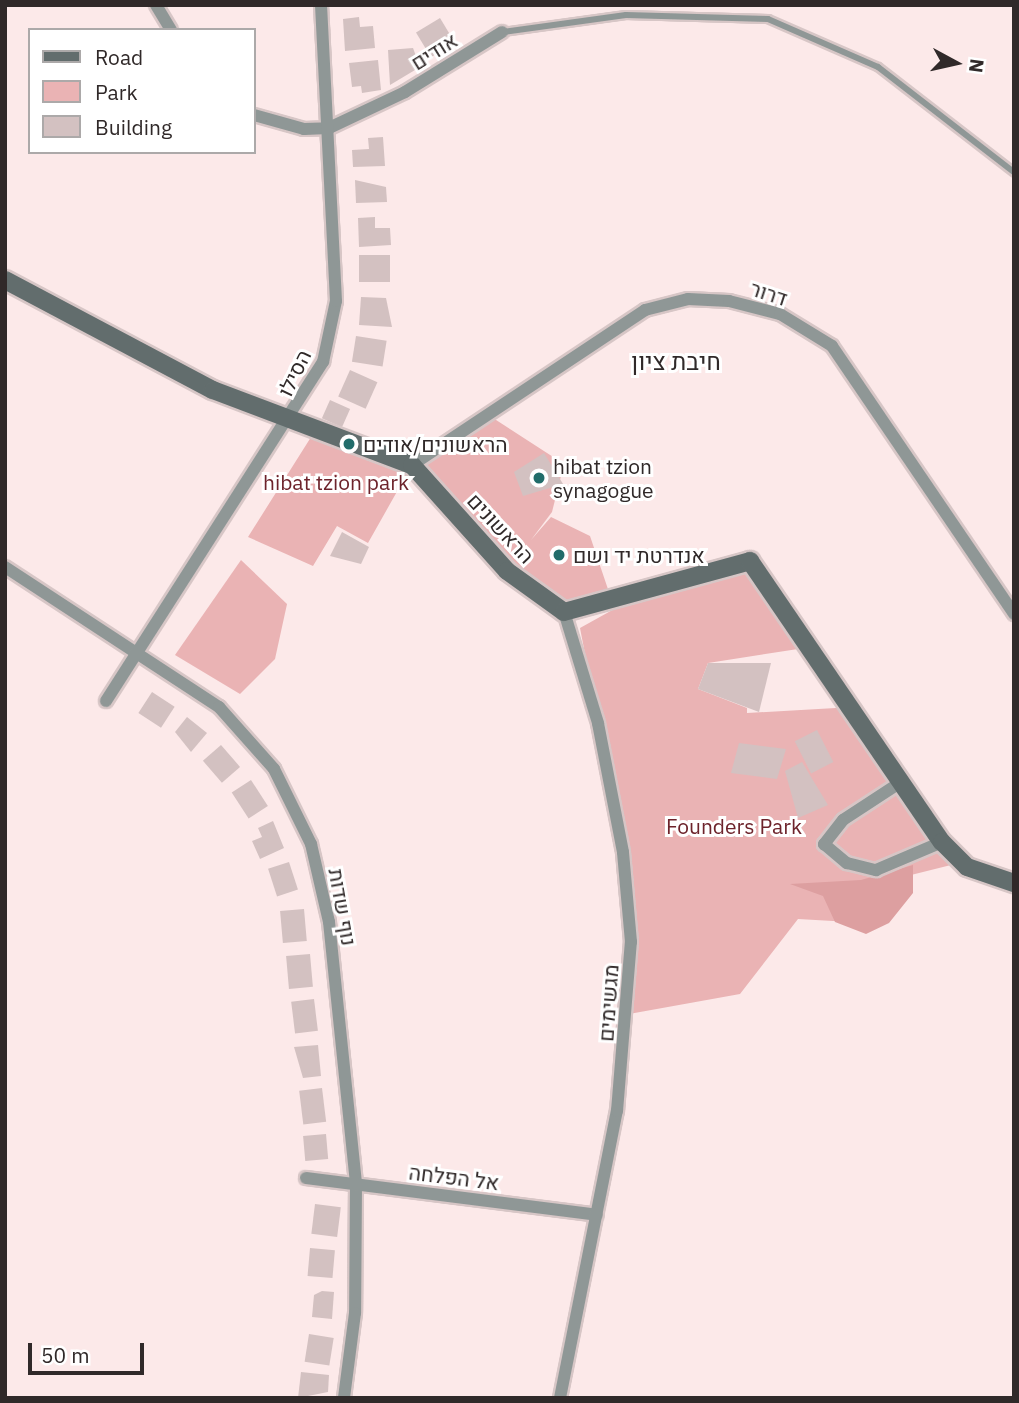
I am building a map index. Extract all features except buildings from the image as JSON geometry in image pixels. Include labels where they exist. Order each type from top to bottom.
[{"type":"street","points":[[156,5],[170,28]]},
{"type":"street","name":"הסילו","points":[[106,701],[142,652],[292,420],[323,362],[336,301],[321,5]]},
{"type":"street","name":"אודים","points":[[256,116],[304,129],[329,128],[405,92],[502,32]]},
{"type":"street","name":"הראשונים","points":[[5,280],[213,390],[412,465],[507,570],[564,612]]},
{"type":"street","name":"דרור","points":[[412,465],[645,310],[688,299],[729,301],[780,314],[832,346],[1014,614]]},
{"type":"street","points":[[564,612],[750,561],[942,842],[967,867],[1014,883]]},
{"type":"street","name":"נוף שדות","points":[[5,568],[142,652],[250,737],[274,769],[311,844],[329,922],[356,1184],[355,1313],[344,1398]]},
{"type":"street","name":"מגשימים","points":[[560,1398],[617,1111],[631,942],[623,852],[598,723],[564,612]]},
{"type":"street","points":[[901,782],[843,820],[824,844],[847,863],[876,870],[942,842]]},
{"type":"street","name":"אל הפלחה","points":[[306,1178],[597,1214]]},
{"type":"lane","name":"אודים","points":[[502,32],[626,15],[768,19],[878,67],[1014,172]]},
{"type":"green space","points":[[493,418],[564,464],[552,512],[531,540],[551,517],[590,536],[612,601],[564,612],[507,571],[419,460]]},
{"type":"green space","name":"hibat tzion park","points":[[318,426],[412,465],[368,543],[337,526],[313,566],[248,537]]},
{"type":"green space","points":[[241,560],[287,604],[275,659],[240,694],[175,655]]},
{"type":"green space","name":"Founders Park","points":[[750,561],[811,647],[708,663],[698,689],[747,708],[747,713],[853,707],[963,862],[891,880],[868,923],[798,919],[740,994],[629,1014],[637,923],[580,628],[661,583]]},
{"type":"shaded area","points":[[913,865],[913,893],[889,923],[866,934],[835,922],[823,896],[790,884],[861,880]]},
{"type":"place","name":"הראשונים/אודים","points":[[349,444]]},
{"type":"place","name":"hibat tzion synagogue","points":[[539,478]]},
{"type":"place","name":"אנדרטת יד ושם","points":[[559,555]]},
{"type":"district","name":"חיבת ציון","points":[[676,362]]}]
